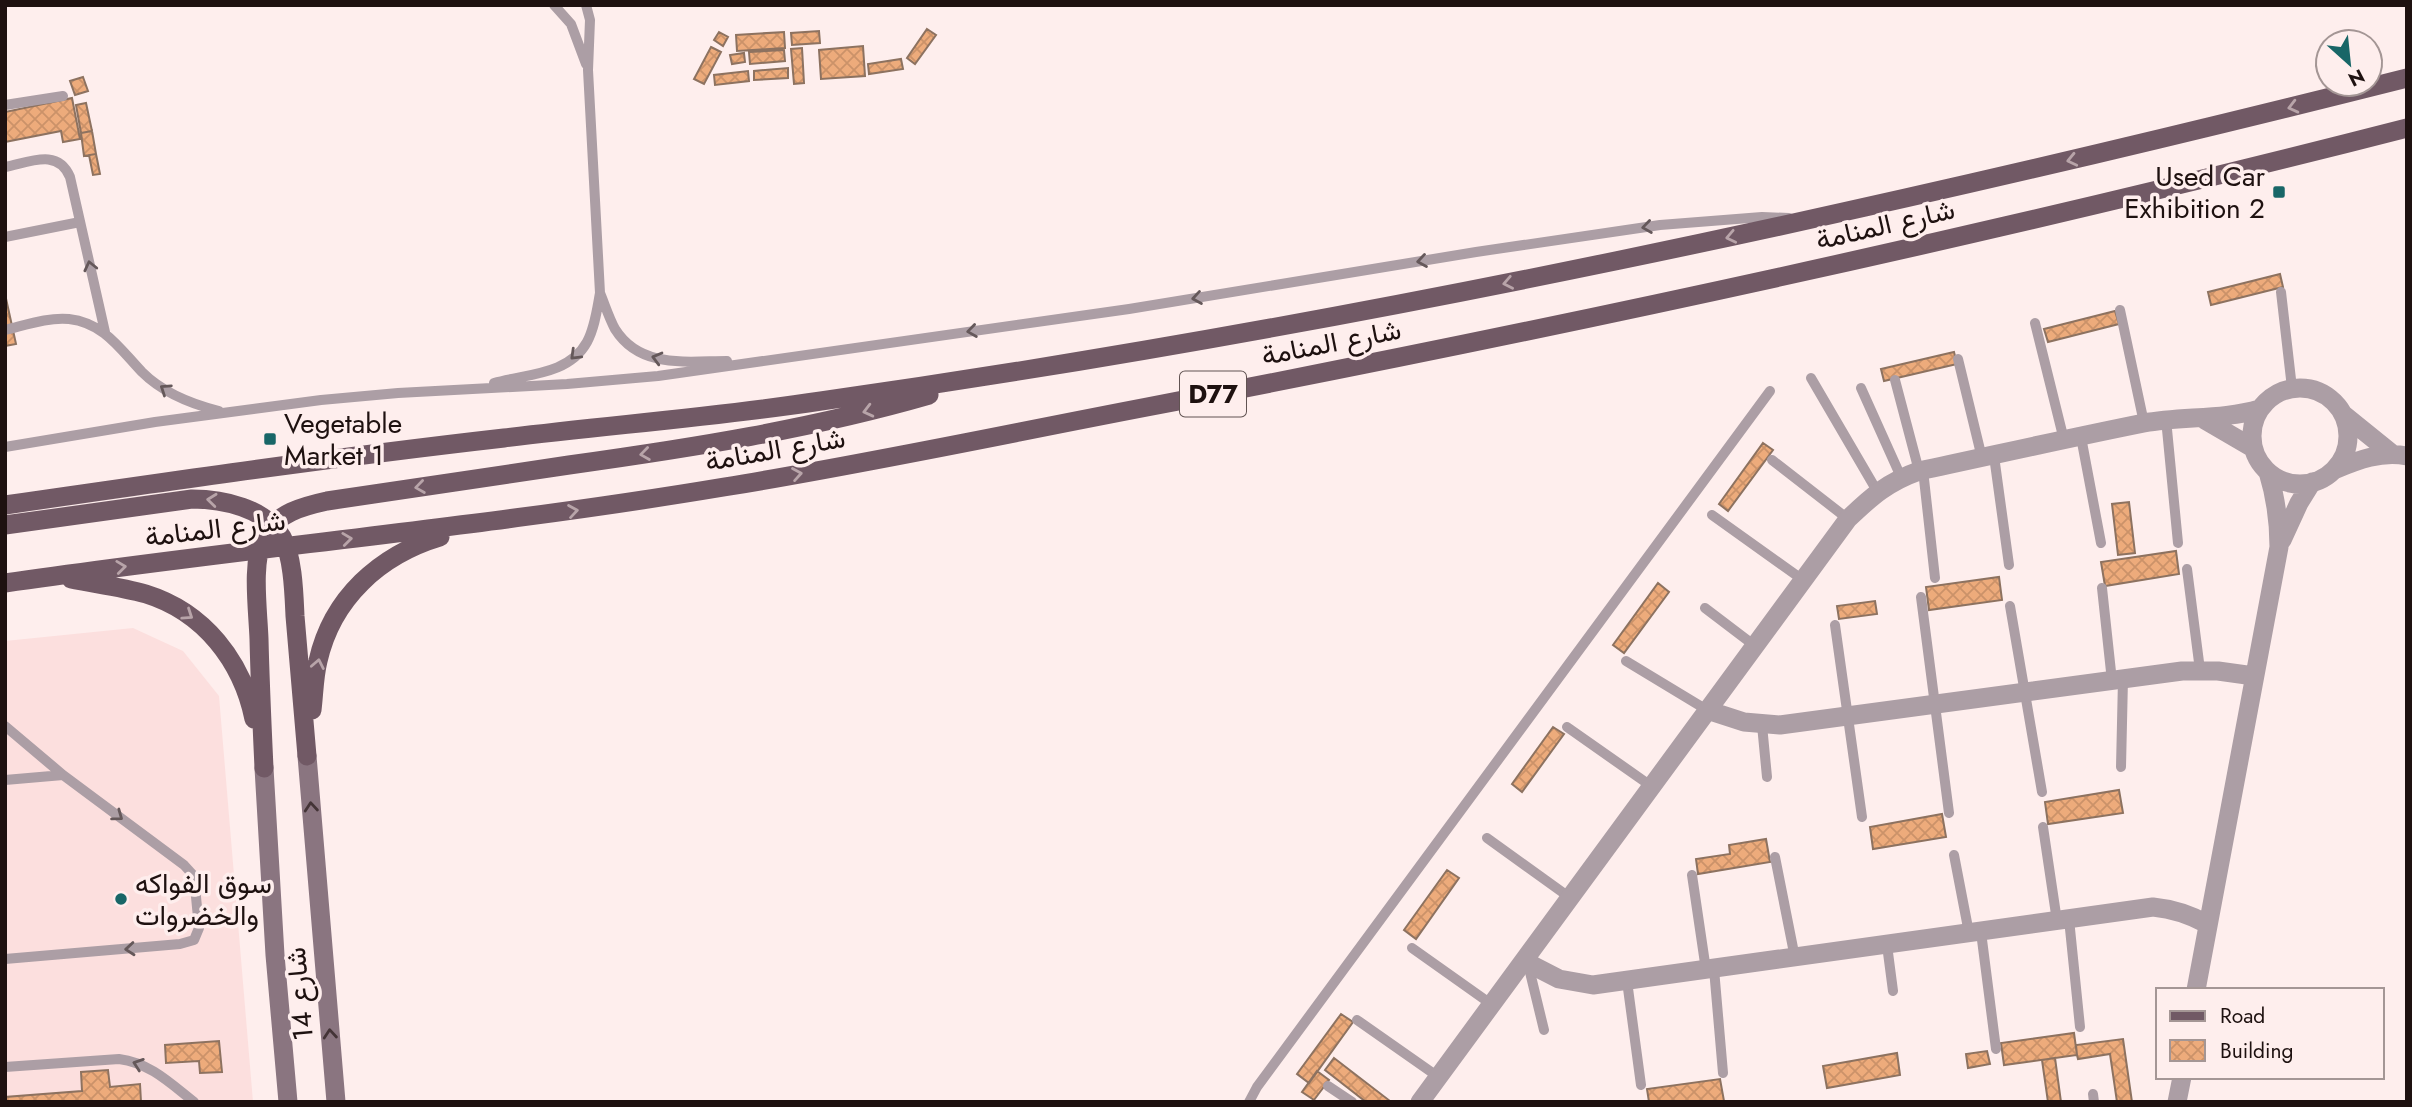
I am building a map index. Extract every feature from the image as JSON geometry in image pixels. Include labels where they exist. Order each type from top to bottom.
[{"type":"main road","name":"شارع المنامة","points":[[5,505],[225,473],[817,402],[1322,320],[1812,219],[2075,160],[2407,78]]},
{"type":"main road","name":"شارع المنامة","points":[[5,583],[538,516],[727,487],[915,453],[1325,373],[1916,246],[2407,128]]},
{"type":"main road","points":[[264,768],[257,590],[259,550],[264,536],[272,526],[298,508],[327,500],[764,435],[890,406],[1004,372]]},
{"type":"main road","points":[[5,525],[192,499],[213,499],[234,504],[272,526],[287,547],[307,756]]},
{"type":"main road","points":[[307,756],[317,664],[322,646],[337,612],[360,583],[389,559],[423,542],[538,516]]},
{"type":"main road","points":[[53,576],[146,594],[182,611],[213,635],[236,667],[251,703],[264,768]]},
{"type":"main road","name":"شارع 14","points":[[307,756],[336,1102]]},
{"type":"main road","name":"شارع 14","points":[[264,768],[275,955],[288,1102]]},
{"type":"street","points":[[1420,1102],[1491,1004],[1526,963],[1569,897],[1848,519],[1877,491],[1914,473],[2144,423],[2183,417],[2200,419],[2241,415],[2260,409],[2274,396],[2292,388],[2308,388],[2322,393],[2335,402],[2344,415],[2348,444],[2343,458],[2334,470]]},
{"type":"street","points":[[2260,409],[2253,428],[2253,448],[2268,472],[2276,496],[2279,547]]},
{"type":"street","points":[[2344,415],[2399,454]]},
{"type":"street","points":[[2200,419],[2219,427],[2253,448]]},
{"type":"street","points":[[2268,472],[2289,482],[2312,482],[2352,463],[2399,454]]},
{"type":"street","points":[[2196,988],[2279,547],[2288,524],[2312,482]]},
{"type":"street","points":[[1707,710],[1734,720],[1762,725],[1798,723],[2200,670],[2254,676]]},
{"type":"street","points":[[1526,963],[1559,979],[1593,985],[2152,907],[2181,912],[2207,924]]},
{"type":"street","points":[[2178,1101],[2182,1079]]},
{"type":"lane","points":[[554,5],[571,24],[588,69]]},
{"type":"lane","points":[[475,388],[563,366],[577,356],[593,327],[600,293],[588,69],[590,20],[586,5]]},
{"type":"lane","points":[[5,105],[63,96]]},
{"type":"lane","points":[[5,167],[45,159],[57,160],[66,166],[106,332]]},
{"type":"lane","points":[[5,447],[155,422],[321,400],[619,379],[750,363],[1129,309],[1660,225],[1762,217],[1812,219]]},
{"type":"lane","points":[[5,237],[80,222]]},
{"type":"lane","points":[[2281,292],[2292,388]]},
{"type":"lane","points":[[600,293],[615,329],[640,353],[674,362],[750,363]]},
{"type":"lane","points":[[2120,310],[2144,423]]},
{"type":"lane","points":[[5,330],[51,319],[70,319],[89,324],[106,332],[143,373],[169,392],[197,406],[228,413]]},
{"type":"lane","points":[[2035,323],[2073,438],[2101,543]]},
{"type":"lane","points":[[1958,359],[1988,457],[2009,565]]},
{"type":"lane","points":[[1811,378],[1877,491]]},
{"type":"lane","points":[[1895,380],[1935,578]]},
{"type":"lane","points":[[1861,388],[1914,473]]},
{"type":"lane","points":[[1250,1102],[1266,1076],[1770,391]]},
{"type":"lane","points":[[2166,419],[2178,544]]},
{"type":"lane","points":[[1772,460],[1848,519]]},
{"type":"lane","points":[[1712,515],[1803,580]]},
{"type":"lane","points":[[2187,569],[2200,670]]},
{"type":"lane","points":[[2102,588],[2117,680],[2121,767]]},
{"type":"lane","points":[[1921,597],[1949,813]]},
{"type":"lane","points":[[2010,606],[2042,792]]},
{"type":"lane","points":[[1705,608],[1755,646]]},
{"type":"lane","points":[[1835,625],[1862,817]]},
{"type":"lane","points":[[1626,661],[1707,710]]},
{"type":"lane","points":[[1762,725],[1768,776]]},
{"type":"lane","points":[[5,726],[63,775],[184,865],[194,876],[199,928],[194,940],[180,944],[5,959]]},
{"type":"lane","points":[[1567,727],[1651,786]]},
{"type":"lane","points":[[5,780],[63,775]]},
{"type":"lane","points":[[2043,827],[2063,920],[2080,1027]]},
{"type":"lane","points":[[1487,838],[1569,897]]},
{"type":"lane","points":[[1954,855],[1975,932],[1996,1049]]},
{"type":"lane","points":[[1775,858],[1795,958]]},
{"type":"lane","points":[[1692,875],[1710,969],[1723,1073]]},
{"type":"lane","points":[[1887,945],[1893,991]]},
{"type":"lane","points":[[1412,948],[1491,1004]]},
{"type":"lane","points":[[1526,963],[1544,1030]]},
{"type":"lane","points":[[1627,981],[1641,1085]]},
{"type":"lane","points":[[1357,1020],[1437,1076]]},
{"type":"lane","points":[[5,1067],[119,1059],[133,1061],[158,1073],[194,1102]]},
{"type":"lane","points":[[1328,1086],[1352,1102]]},
{"type":"shaded area","name":"سوق الفواكه والخضروات","points":[[133,628],[183,651],[219,696],[253,1102],[5,1102],[5,641]]},
{"type":"building","points":[[927,29],[936,35],[915,64],[907,58]]},
{"type":"building","points":[[819,31],[820,43],[792,45],[791,33]]},
{"type":"building","points":[[719,32],[728,37],[723,46],[714,40]]},
{"type":"building","points":[[784,32],[785,48],[737,51],[736,35]]},
{"type":"building","points":[[863,46],[865,76],[821,79],[819,50]]},
{"type":"building","points":[[711,47],[721,52],[704,84],[694,79]]},
{"type":"building","points":[[802,48],[804,83],[794,84],[791,49]]},
{"type":"building","points":[[784,50],[785,61],[750,64],[749,52]]},
{"type":"building","points":[[744,53],[745,62],[732,64],[730,55]]},
{"type":"building","points":[[901,59],[903,69],[869,74],[868,64]]},
{"type":"building","points":[[788,68],[788,78],[754,80],[754,71]]},
{"type":"building","points":[[748,71],[749,81],[715,85],[714,75]]},
{"type":"building","points":[[83,77],[88,91],[75,95],[70,81]]},
{"type":"building","points":[[72,98],[80,139],[63,142],[61,131],[5,142],[5,112]]},
{"type":"building","points":[[86,103],[92,131],[81,133],[76,105]]},
{"type":"building","points":[[92,131],[96,154],[84,156],[81,133]]},
{"type":"building","points":[[96,154],[100,174],[93,175],[89,155]]},
{"type":"building","points":[[2280,274],[2283,287],[2211,305],[2208,292]]},
{"type":"building","points":[[5,294],[16,344],[5,346]]},
{"type":"building","points":[[2115,311],[2119,324],[2048,342],[2044,329]]},
{"type":"building","points":[[1954,352],[1957,364],[1884,381],[1881,369]]},
{"type":"building","points":[[1763,443],[1773,450],[1728,511],[1719,504]]},
{"type":"building","points":[[2129,502],[2135,553],[2118,555],[2112,504]]},
{"type":"building","points":[[2176,551],[2179,574],[2105,586],[2101,562]]},
{"type":"building","points":[[1999,577],[2002,600],[1929,610],[1926,587]]},
{"type":"building","points":[[1658,583],[1669,592],[1624,653],[1613,645]]},
{"type":"building","points":[[1875,601],[1877,614],[1839,619],[1837,606]]},
{"type":"building","points":[[1553,727],[1564,734],[1522,792],[1512,784]]},
{"type":"building","points":[[2119,790],[2123,813],[2048,824],[2045,802]]},
{"type":"building","points":[[1942,814],[1946,837],[1873,849],[1870,827]]},
{"type":"building","points":[[1766,839],[1770,862],[1698,874],[1696,859],[1730,854],[1729,845]]},
{"type":"building","points":[[1447,870],[1459,878],[1416,939],[1404,930]]},
{"type":"building","points":[[1341,1014],[1353,1022],[1309,1083],[1297,1074]]},
{"type":"building","points":[[2074,1033],[2077,1055],[2004,1065],[2001,1043]]},
{"type":"building","points":[[2123,1039],[2132,1102],[2117,1102],[2110,1054],[2078,1059],[2077,1055],[2076,1045]]},
{"type":"building","points":[[219,1041],[222,1072],[200,1073],[199,1061],[166,1063],[165,1045]]},
{"type":"building","points":[[1987,1051],[1990,1064],[1968,1068],[1966,1054]]},
{"type":"building","points":[[1897,1053],[1900,1075],[1827,1088],[1823,1066]]},
{"type":"building","points":[[1334,1058],[1390,1101],[1366,1102],[1325,1070]]},
{"type":"building","points":[[2055,1058],[2061,1102],[2048,1102],[2042,1060]]},
{"type":"building","points":[[108,1070],[110,1087],[140,1084],[141,1102],[5,1102],[5,1097],[82,1091],[81,1072]]},
{"type":"building","points":[[1317,1071],[1329,1080],[1314,1100],[1302,1092]]},
{"type":"building","points":[[1720,1079],[1724,1101],[1649,1102],[1647,1089]]},
{"type":"place","name":"Used Car Exhibition 2","points":[[2279,192]]},
{"type":"place","name":"Vegetable Market 1","points":[[270,439]]},
{"type":"place","name":"سوق الفواكه والخضروات","points":[[121,899]]}]
